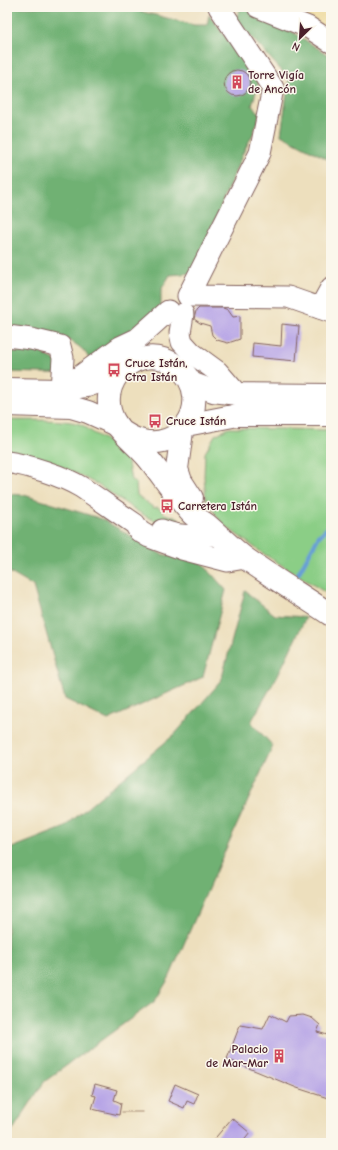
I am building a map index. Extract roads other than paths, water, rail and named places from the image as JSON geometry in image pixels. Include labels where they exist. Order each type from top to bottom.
[{"type":"main road","points":[[205,524],[199,510],[181,481],[177,468],[184,428],[192,413],[194,404],[194,394],[191,383],[179,368],[170,362],[160,359],[140,359],[122,369],[112,384],[109,401],[110,409],[120,428],[205,524],[244,558],[331,615]]},
{"type":"main road","points":[[7,389],[61,390],[88,386],[116,376]]},
{"type":"main road","points":[[191,383],[213,391],[238,404],[331,415]]},
{"type":"main road","points":[[7,405],[71,407],[88,412],[120,428],[135,439],[148,443],[166,440],[184,428],[238,404],[331,395]]},
{"type":"street","points":[[219,7],[273,88],[260,154],[188,296],[288,297],[326,310],[331,288]]},
{"type":"street","points":[[258,7],[308,27],[331,42]]},
{"type":"street","points":[[61,390],[120,347],[137,338],[175,313],[182,342],[192,353],[218,372],[238,404]]},
{"type":"street","points":[[7,336],[31,339],[60,346],[63,358],[61,390]]},
{"type":"street","points":[[7,462],[38,470],[80,486],[135,524],[139,531],[150,537],[194,552],[228,561],[244,558]]},
{"type":"street","points":[[181,535],[191,522],[205,524]]},
{"type":"street","points":[[135,524],[145,523],[169,533],[181,535],[205,524]]},
{"type":"street","points":[[194,552],[205,524]]},
{"type":"waterway","points":[[298,574],[319,536],[331,525]]},
{"type":"place","name":"Torre Vigía de Ancón","points":[[237,82]]},
{"type":"place","name":"Cruce Istán, Ctra Istán","points":[[114,370]]},
{"type":"place","name":"Cruce Istán","points":[[155,421]]},
{"type":"place","name":"Carretera Istán","points":[[167,506]]},
{"type":"place","name":"Palacio de Mar-Mar","points":[[279,1056]]}]
